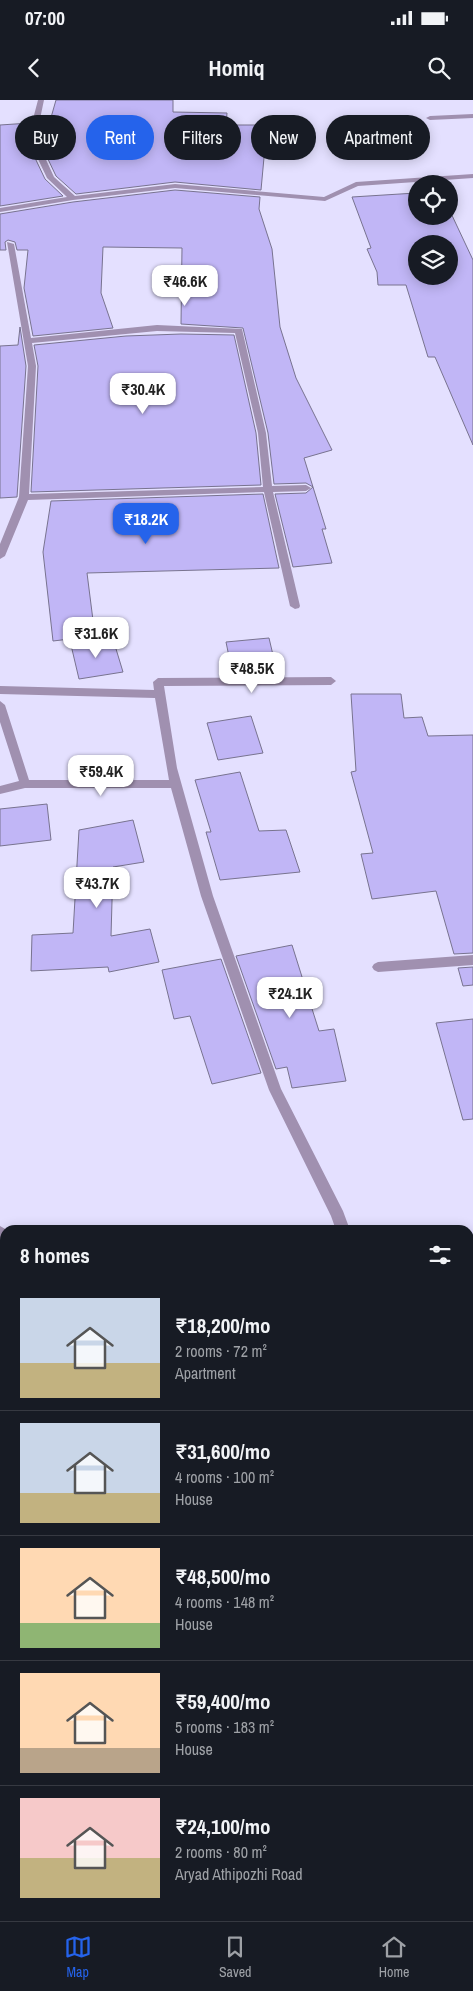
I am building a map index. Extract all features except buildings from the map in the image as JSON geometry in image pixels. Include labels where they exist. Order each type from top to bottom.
[{"type":"street","points":[[42,100],[32,138],[51,178],[73,198]]},
{"type":"street","points":[[430,118],[473,116]]},
{"type":"street","points":[[0,210],[73,198],[175,186],[325,199],[356,184],[473,176]]},
{"type":"street","points":[[0,556],[24,497],[32,366],[10,244]]},
{"type":"street","points":[[29,341],[157,328],[239,331],[262,433],[268,489],[295,606]]},
{"type":"street","points":[[24,497],[306,488]]},
{"type":"street","points":[[331,681],[158,682],[171,768],[207,896],[275,1090],[341,1225]]},
{"type":"street","points":[[0,690],[160,694]]},
{"type":"street","points":[[0,705],[25,784]]},
{"type":"street","points":[[0,790],[25,784],[176,784]]},
{"type":"street","points":[[378,967],[473,960]]}]
